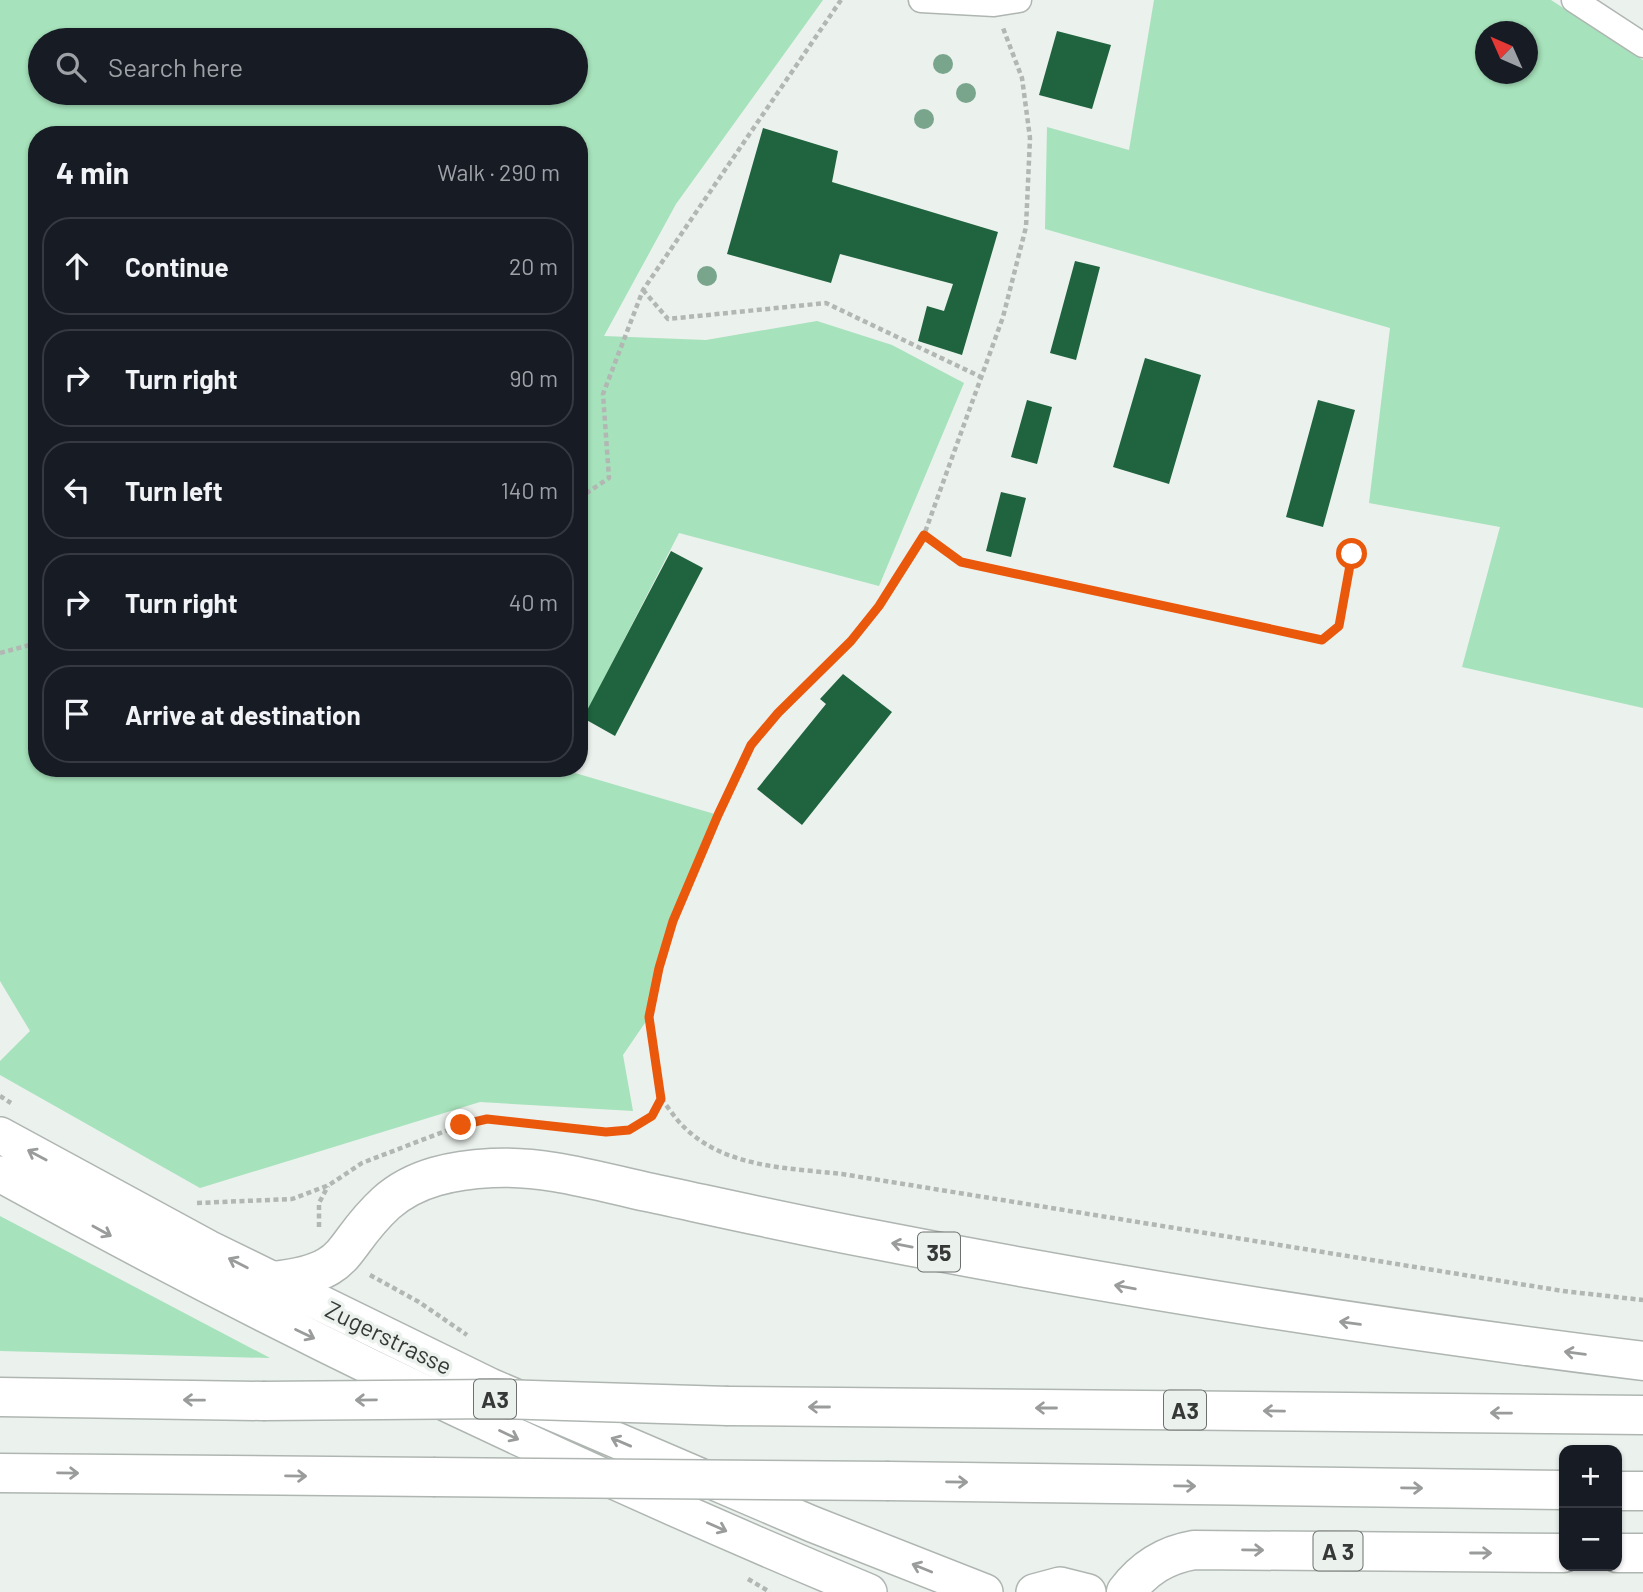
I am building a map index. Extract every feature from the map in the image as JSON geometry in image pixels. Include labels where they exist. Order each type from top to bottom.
[{"type":"highway","name":"35","points":[[274,1281],[312,1275],[342,1257],[374,1215],[403,1190],[447,1173],[517,1168],[561,1174],[804,1226],[1137,1289],[1315,1318],[1643,1361]]},
{"type":"highway","name":"A3","points":[[0,1397],[263,1401],[497,1399],[728,1406],[1643,1415]]},
{"type":"highway","points":[[0,1473],[1559,1490]]},
{"type":"highway","points":[[1622,1490],[1643,1491]]},
{"type":"highway","name":"A 3","points":[[1126,1592],[1139,1576],[1163,1558],[1194,1550],[1559,1553]]},
{"type":"highway","points":[[1622,1553],[1643,1553]]},
{"type":"main road","name":"Zugerstrasse","points":[[0,1135],[274,1281],[490,1386],[812,1524],[985,1592]]},
{"type":"main road","name":"Zugerstrasse","points":[[0,1174],[152,1259],[515,1438],[869,1592]]},
{"type":"main road","points":[[1034,1592],[1060,1585],[1088,1592]]},
{"type":"street","points":[[921,0],[994,4],[1019,0]]},
{"type":"street","points":[[1574,0],[1643,45]]},
{"type":"path","points":[[588,492],[609,478],[603,394],[643,290],[841,0]]},
{"type":"path","points":[[994,4],[1022,78],[1030,138],[1026,227],[1003,317],[924,535],[879,606],[851,641],[778,713],[751,745],[718,815],[673,921],[659,968],[649,1017],[661,1099],[685,1129],[712,1148],[748,1162],[842,1174],[1563,1291],[1643,1300]]},
{"type":"path","points":[[643,290],[668,319],[826,303],[981,377]]},
{"type":"path","points":[[924,535],[961,562],[1322,640],[1339,626],[1352,554]]},
{"type":"path","points":[[0,653],[28,645]]},
{"type":"path","points":[[186,1204],[292,1199],[329,1185],[362,1163],[461,1125],[487,1119],[606,1132],[629,1130],[652,1116],[661,1099]]},
{"type":"path","points":[[329,1185],[319,1203],[317,1221],[320,1233],[342,1257],[469,1336]]},
{"type":"green space","points":[[0,0],[823,0],[676,204],[604,336],[706,340],[817,321],[892,345],[964,383],[879,586],[679,533],[588,710],[588,126],[28,126],[28,777],[588,777],[718,815],[673,921],[659,968],[649,1017],[623,1055],[633,1111],[480,1102],[200,1188],[0,1075],[0,1061],[30,1031],[0,981]]},
{"type":"green space","points":[[1154,0],[1551,0],[1643,60],[1643,708],[1462,667],[1500,527],[1369,503],[1390,328],[1045,229],[1047,127],[1129,150]]},
{"type":"green space","points":[[0,1216],[270,1358],[0,1351]]},
{"type":"building","points":[[1057,31],[1111,45],[1092,109],[1039,95]]},
{"type":"building","points":[[763,128],[838,151],[832,182],[998,232],[962,355],[918,341],[927,306],[944,311],[953,284],[840,254],[831,283],[727,254]]},
{"type":"building","points":[[1075,261],[1100,267],[1076,360],[1050,353]]},
{"type":"building","points":[[1145,358],[1201,375],[1169,484],[1113,467]]},
{"type":"building","points":[[1027,400],[1052,407],[1037,464],[1011,457]]},
{"type":"building","points":[[1318,400],[1355,410],[1323,527],[1286,517]]},
{"type":"building","points":[[1001,492],[1026,498],[1011,557],[986,551]]},
{"type":"building","points":[[671,551],[703,568],[615,736],[588,721],[588,709]]},
{"type":"building","points":[[843,674],[892,712],[802,825],[757,789],[826,704],[820,699]]},
{"type":"route","points":[[461,1125],[487,1119],[606,1132],[629,1130],[652,1116],[661,1099],[649,1017],[659,968],[673,921],[718,815],[751,745],[778,713],[851,641],[879,606],[924,535],[961,562],[1322,640],[1339,626],[1352,554]]}]
